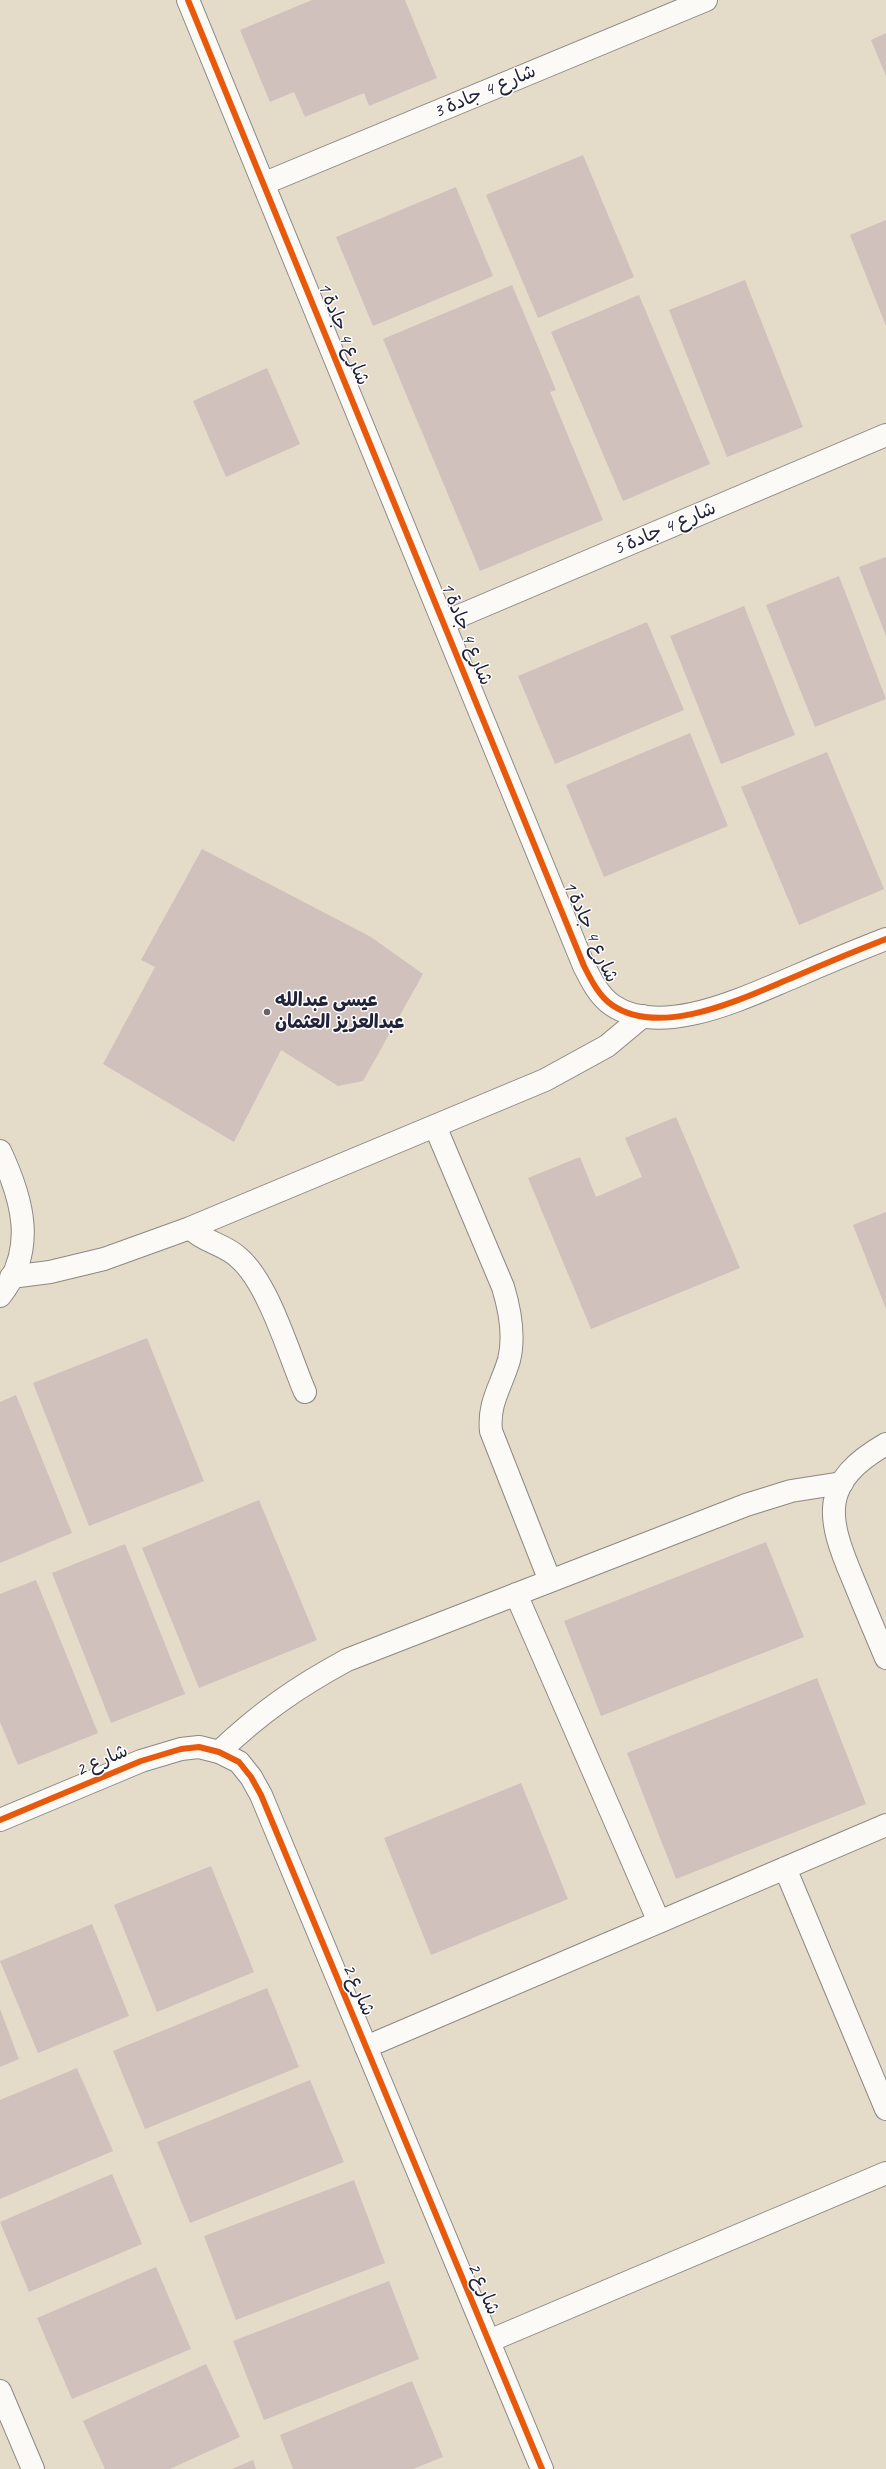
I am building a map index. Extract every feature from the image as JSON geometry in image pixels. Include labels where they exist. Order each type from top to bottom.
[{"type":"street","name":"شارع 4 جادة 1","points":[[188,0],[265,184],[588,974],[603,997],[612,1005],[624,1011],[643,1016],[680,1015],[721,1006],[886,939]]},
{"type":"street","name":"شارع 4 جادة 3","points":[[265,184],[706,0]]},
{"type":"street","name":"شارع 4 جادة 5","points":[[444,622],[886,435]]},
{"type":"street","points":[[5,1287],[50,1272],[104,1259],[190,1228],[545,1080],[607,1046],[643,1016]]},
{"type":"street","points":[[434,1126],[503,1287],[510,1312],[509,1358],[489,1416],[491,1431],[550,1581]]},
{"type":"street","points":[[0,1151],[13,1181],[23,1222],[24,1243],[5,1287]]},
{"type":"street","points":[[190,1228],[200,1238],[239,1257],[252,1272],[266,1297],[305,1392]]},
{"type":"street","points":[[886,1444],[853,1467],[842,1483],[835,1498],[832,1513],[834,1529],[839,1546],[886,1658]]},
{"type":"street","points":[[219,1752],[256,1718],[296,1689],[347,1660],[752,1503],[791,1490],[842,1483]]},
{"type":"street","points":[[516,1594],[659,1922]]},
{"type":"street","name":"شارع 2","points":[[0,1820],[164,1753],[199,1747],[219,1752],[239,1762],[251,1777],[261,1795],[542,2469]]},
{"type":"street","points":[[366,2047],[886,1825]]},
{"type":"street","points":[[785,1868],[886,2109]]},
{"type":"street","points":[[489,2341],[886,2173]]},
{"type":"street","points":[[0,2391],[33,2469]]},
{"type":"building","points":[[312,0],[405,0],[437,78],[369,106],[364,93],[305,117],[294,92],[270,102],[240,30]]},
{"type":"building","points":[[886,33],[886,76],[871,40]]},
{"type":"building","points":[[583,155],[634,277],[538,318],[486,195]]},
{"type":"building","points":[[456,187],[493,276],[373,326],[336,237]]},
{"type":"building","points":[[886,220],[886,326],[850,235]]},
{"type":"building","points":[[745,280],[803,427],[727,457],[669,310]]},
{"type":"building","points":[[512,285],[556,390],[550,392],[603,520],[480,571],[383,339]]},
{"type":"building","points":[[639,295],[710,464],[623,501],[551,332]]},
{"type":"building","points":[[267,368],[300,444],[226,477],[193,401]]},
{"type":"building","points":[[886,557],[886,636],[859,567]]},
{"type":"building","points":[[839,576],[886,699],[815,727],[766,605]]},
{"type":"building","points":[[744,606],[795,735],[721,764],[670,636]]},
{"type":"building","points":[[647,622],[684,710],[555,764],[518,676]]},
{"type":"building","points":[[690,733],[728,826],[604,877],[566,785]]},
{"type":"building","points":[[827,752],[884,889],[799,925],[741,787]]},
{"type":"building","name":"عيسى عبدالله عبدالعزيز العثمان","points":[[202,849],[371,937],[423,974],[363,1081],[338,1086],[281,1050],[234,1142],[103,1064],[155,967],[141,960]]},
{"type":"building","points":[[676,1117],[740,1268],[591,1329],[528,1178],[580,1157],[596,1197],[642,1177],[625,1138]]},
{"type":"building","points":[[886,1212],[886,1309],[853,1225]]},
{"type":"building","points":[[147,1338],[204,1481],[89,1526],[33,1383]]},
{"type":"building","points":[[16,1395],[72,1533],[0,1563],[0,1402]]},
{"type":"building","points":[[259,1500],[317,1640],[199,1688],[142,1548]]},
{"type":"building","points":[[766,1542],[804,1637],[601,1716],[564,1621]]},
{"type":"building","points":[[125,1544],[185,1694],[111,1723],[52,1573]]},
{"type":"building","points":[[36,1580],[98,1733],[18,1765],[0,1722],[0,1594]]},
{"type":"building","points":[[817,1678],[866,1804],[676,1879],[627,1753]]},
{"type":"building","points":[[521,1783],[568,1899],[431,1955],[384,1838]]},
{"type":"building","points":[[211,1866],[254,1972],[157,2012],[114,1905]]},
{"type":"building","points":[[92,1924],[129,2016],[38,2053],[0,1961]]},
{"type":"building","points":[[267,1988],[299,2067],[145,2129],[113,2051]]},
{"type":"building","points":[[0,2009],[19,2059],[0,2067]]},
{"type":"building","points":[[77,2068],[113,2151],[0,2199],[0,2100]]},
{"type":"building","points":[[310,2080],[344,2162],[190,2223],[157,2142]]},
{"type":"building","points":[[112,2174],[142,2244],[29,2292],[0,2222]]},
{"type":"building","points":[[354,2180],[385,2263],[236,2320],[204,2236]]},
{"type":"building","points":[[156,2267],[191,2349],[72,2399],[37,2318]]},
{"type":"building","points":[[389,2281],[419,2359],[264,2420],[233,2341]]},
{"type":"building","points":[[206,2364],[240,2437],[170,2469],[105,2469],[83,2421]]},
{"type":"building","points":[[412,2381],[443,2457],[413,2469],[293,2469],[280,2435]]},
{"type":"building","points":[[253,2460],[256,2469],[232,2469]]},
{"type":"cycle path","points":[[188,0],[584,966],[599,992],[612,1005],[632,1014],[655,1018],[679,1016],[728,1004],[886,939]]},
{"type":"cycle path","points":[[0,1820],[141,1761],[181,1749],[199,1747],[219,1752],[239,1762],[251,1777],[261,1795],[542,2469]]},
{"type":"place","name":"عيسى عبدالله عبدالعزيز العثمان","points":[[267,1012]]}]
